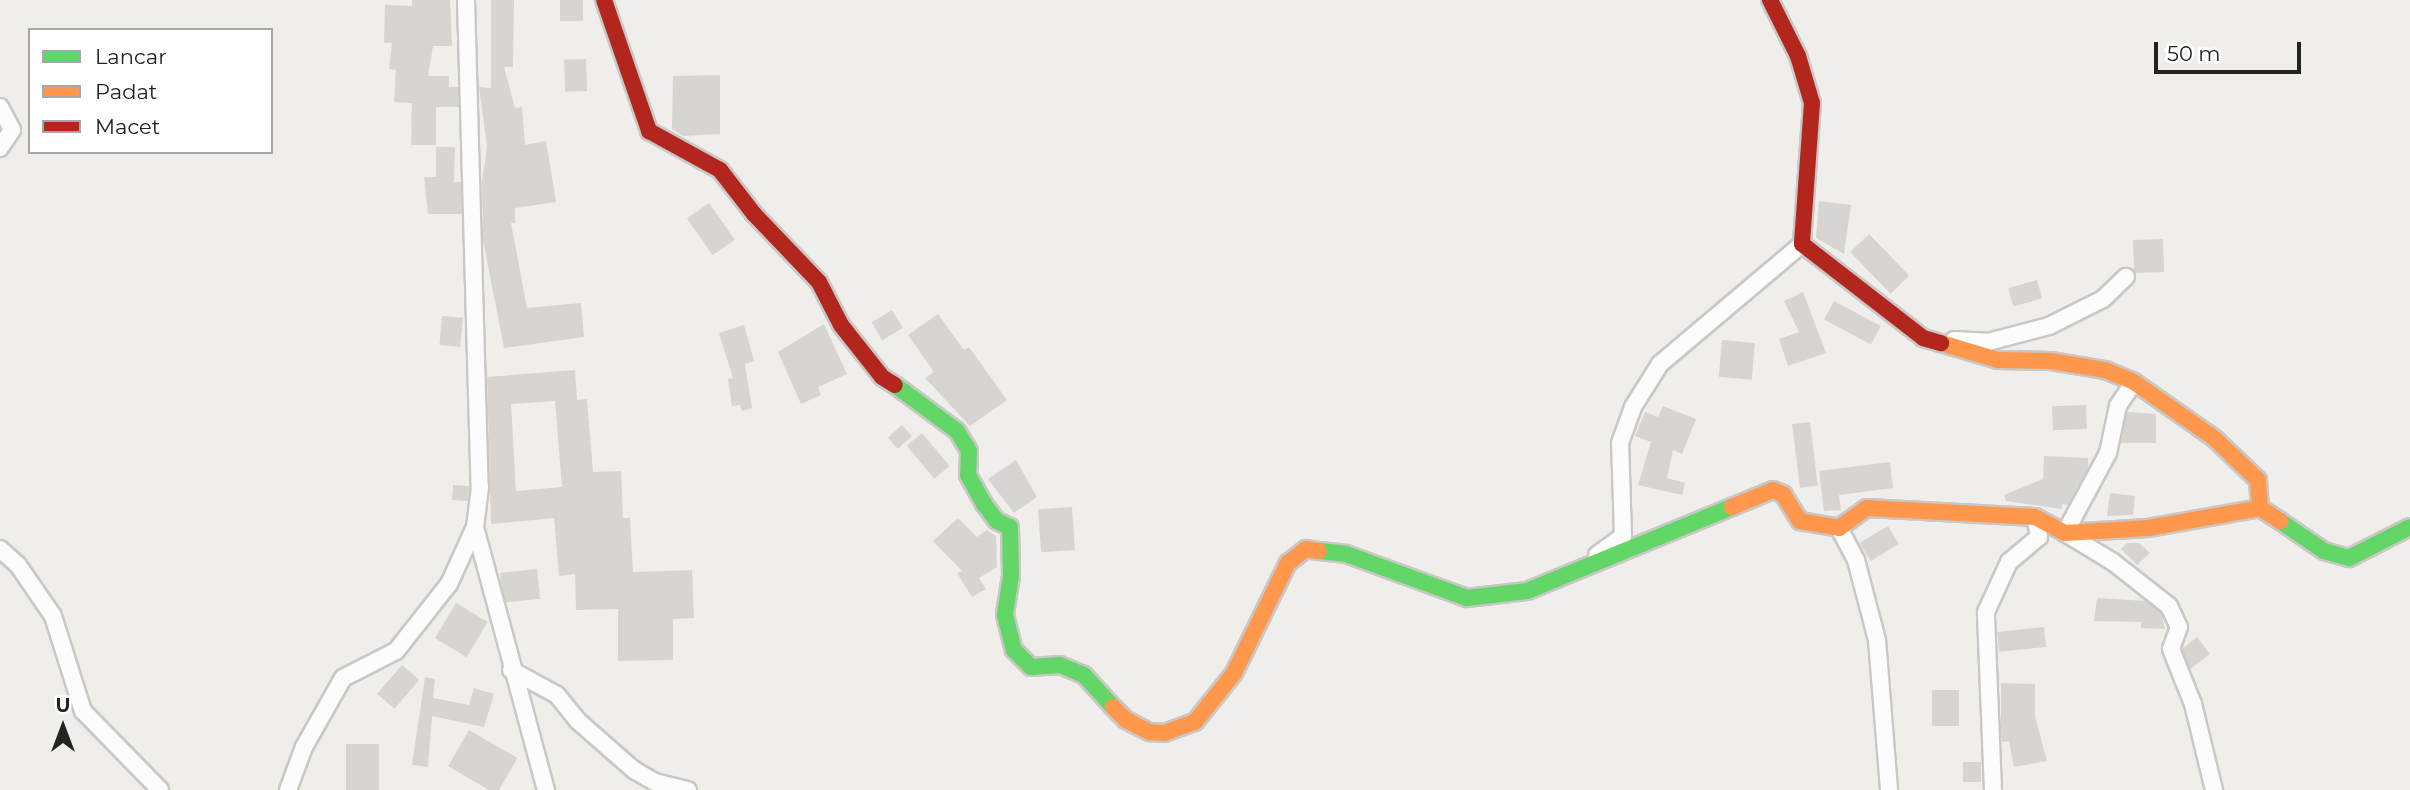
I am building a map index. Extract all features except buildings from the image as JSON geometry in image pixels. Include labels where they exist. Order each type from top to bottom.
[{"type":"street","points":[[288,790],[304,747],[343,678],[396,651],[449,583],[475,527],[480,488],[466,0]]},
{"type":"street","points":[[604,0],[640,114],[649,131],[696,160],[720,170],[754,214],[819,282],[841,325],[882,377],[926,404],[957,430],[969,451],[968,475],[984,504],[998,521],[1010,527],[1011,576],[1005,615],[1014,650],[1031,667],[1072,668],[1126,720],[1164,733],[1195,722],[1213,705],[1234,673],[1288,563],[1306,549],[1346,554],[1467,598],[1527,591],[1773,490],[1783,494],[1800,522],[1839,528],[1867,509],[2035,517],[2113,562],[2169,606],[2179,627],[2171,649],[2193,704],[2214,790]]},
{"type":"street","points":[[1574,573],[1623,536],[1620,443],[1633,407],[1660,364],[1802,244],[1812,103],[1798,56],[1770,0]]},
{"type":"street","points":[[0,107],[12,130],[0,148]]},
{"type":"street","points":[[1802,244],[1923,338],[1998,360],[2051,361],[2105,370],[2134,382],[2214,438],[2258,480],[2260,508]]},
{"type":"street","points":[[1923,338],[1988,342],[2049,326],[2103,299],[2126,277]]},
{"type":"street","points":[[2065,533],[2108,453],[2118,406],[2134,382]]},
{"type":"street","points":[[2065,533],[2148,528],[2260,508],[2337,557],[2349,558],[2410,527]]},
{"type":"street","points":[[1993,790],[1986,612],[2009,562],[2039,537],[2035,517]]},
{"type":"street","points":[[475,527],[511,670],[546,790]]},
{"type":"street","points":[[1839,528],[1856,560],[1877,640],[1889,790]]},
{"type":"street","points":[[0,550],[18,565],[53,616],[83,711],[160,790]]},
{"type":"street","points":[[511,670],[557,695],[578,721],[634,770],[655,782],[688,790]]},
{"type":"traffic: fast","points":[[895,385],[957,431],[969,451],[968,475],[984,504],[997,521],[1010,527],[1011,576],[1005,615],[1014,650],[1031,667],[1060,665],[1084,675],[1113,707]]},
{"type":"traffic: fast","points":[[1319,551],[1346,554],[1467,598],[1527,591],[1732,507]]},
{"type":"traffic: fast","points":[[2280,521],[2324,551],[2349,558],[2410,527]]},
{"type":"traffic: slow","points":[[1941,343],[1998,360],[2051,361],[2105,370],[2134,382],[2214,438],[2258,480],[2260,508]]},
{"type":"traffic: slow","points":[[1732,507],[1773,490],[1783,494],[1800,521],[1839,528],[1867,508],[2035,517],[2065,533],[2148,528],[2260,508],[2280,521]]},
{"type":"traffic: slow","points":[[1113,707],[1126,720],[1150,732],[1164,733],[1195,722],[1234,673],[1288,563],[1306,549],[1319,551]]},
{"type":"traffic: jam","points":[[604,0],[649,131],[720,170],[754,214],[819,282],[841,325],[882,377],[895,385]]},
{"type":"traffic: jam","points":[[1770,0],[1798,56],[1812,103],[1802,244],[1923,338],[1941,343]]}]
